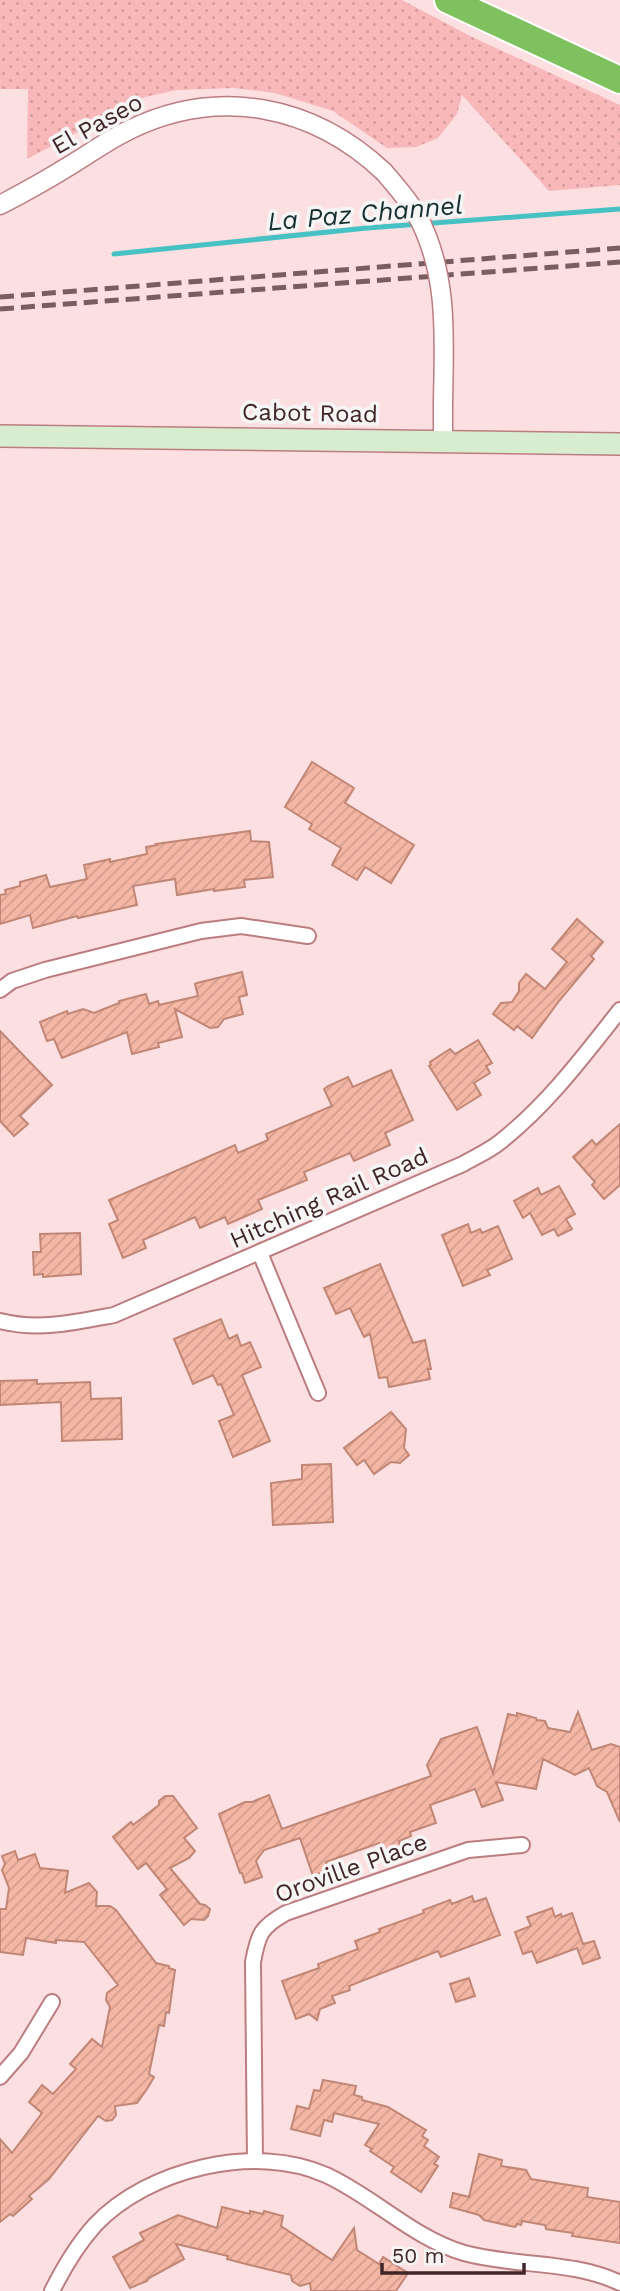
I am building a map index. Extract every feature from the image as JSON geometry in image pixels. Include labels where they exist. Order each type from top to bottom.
[{"type":"highway","points":[[448,0],[620,80]]},
{"type":"main road","name":"Cabot Road","points":[[0,436],[620,444]]},
{"type":"street","name":"El Paseo","points":[[0,205],[66,169],[126,131],[167,114],[212,107],[259,108],[285,113],[325,129],[351,145],[384,172],[416,215],[428,240],[441,286],[444,313],[443,441]]},
{"type":"street","points":[[0,990],[12,981],[46,970],[201,931],[241,926],[308,936]]},
{"type":"street","name":"Hitching Rail Road","points":[[0,1321],[10,1324],[58,1325],[114,1315],[463,1164],[498,1144],[530,1117],[620,1010]]},
{"type":"street","points":[[260,1253],[318,1393]]},
{"type":"street","name":"Oroville Place","points":[[255,2161],[253,1962],[257,1943],[267,1924],[286,1913],[468,1850],[522,1845]]},
{"type":"street","points":[[0,2077],[21,2053],[52,2002]]},
{"type":"street","points":[[52,2291],[70,2256],[97,2223],[127,2199],[171,2175],[214,2163],[255,2161],[289,2164],[323,2173],[434,2240],[464,2253],[559,2267],[620,2283]]},
{"type":"shaded area","points":[[0,0],[402,0],[470,36],[620,105],[620,185],[549,191],[462,95],[457,114],[438,138],[416,147],[387,148],[333,111],[275,93],[235,88],[177,90],[145,97],[27,159],[28,89],[0,89]]},
{"type":"building","points":[[312,762],[354,788],[345,803],[414,845],[391,883],[365,867],[357,880],[332,865],[341,848],[309,829],[312,824],[285,807]]},
{"type":"building","points":[[250,831],[251,841],[269,842],[273,877],[244,880],[245,887],[177,895],[175,879],[133,886],[137,905],[78,918],[77,916],[33,928],[30,915],[0,924],[0,895],[6,894],[5,890],[20,886],[20,882],[46,875],[50,887],[87,879],[84,865],[147,854],[146,847],[156,844]]},
{"type":"building","points":[[577,919],[603,942],[591,956],[594,959],[532,1038],[517,1026],[514,1030],[493,1014],[501,1003],[512,1002],[519,991],[519,983],[526,974],[545,989],[567,962],[552,949]]},
{"type":"building","points":[[242,972],[247,995],[239,997],[243,1014],[224,1019],[218,1027],[210,1028],[175,1009],[182,1037],[132,1054],[127,1032],[62,1058],[54,1039],[47,1041],[40,1022],[67,1011],[68,1014],[83,1009],[94,1013],[119,1001],[146,994],[149,1004],[158,1001],[159,1005],[198,996],[195,984]]},
{"type":"building","points":[[0,1031],[52,1085],[20,1116],[28,1124],[14,1136],[0,1121]]},
{"type":"building","points":[[478,1040],[492,1063],[486,1066],[490,1073],[474,1083],[481,1095],[457,1110],[429,1066],[430,1062],[450,1049],[455,1054]]},
{"type":"building","points":[[391,1070],[413,1120],[385,1133],[390,1145],[354,1161],[350,1153],[304,1172],[307,1180],[258,1200],[262,1209],[228,1224],[225,1217],[200,1228],[195,1217],[143,1240],[146,1248],[123,1258],[109,1224],[118,1220],[109,1200],[235,1145],[238,1153],[268,1140],[266,1134],[332,1106],[324,1089],[328,1086],[348,1077],[353,1087]]},
{"type":"building","points":[[620,1124],[620,1185],[604,1199],[592,1185],[595,1182],[573,1157],[592,1140],[596,1145]]},
{"type":"building","points":[[559,1186],[575,1214],[566,1219],[572,1229],[558,1236],[554,1229],[542,1235],[530,1213],[523,1218],[514,1201],[538,1188],[541,1195]]},
{"type":"building","points":[[468,1224],[471,1233],[480,1229],[482,1233],[498,1226],[512,1259],[487,1270],[490,1275],[463,1286],[442,1235]]},
{"type":"building","points":[[80,1233],[81,1274],[43,1277],[43,1274],[34,1275],[33,1252],[41,1252],[40,1234]]},
{"type":"building","points":[[380,1264],[413,1343],[425,1340],[431,1369],[428,1369],[430,1379],[389,1387],[387,1377],[379,1378],[370,1334],[364,1337],[350,1308],[336,1314],[324,1288]]},
{"type":"building","points":[[221,1319],[229,1339],[237,1335],[241,1346],[250,1342],[261,1367],[242,1375],[270,1441],[233,1457],[219,1421],[234,1415],[221,1384],[218,1385],[213,1375],[193,1384],[174,1339]]},
{"type":"building","points":[[37,1380],[37,1384],[90,1382],[91,1399],[121,1398],[122,1439],[62,1441],[61,1402],[0,1405],[0,1381]]},
{"type":"building","points":[[391,1412],[406,1429],[404,1448],[409,1455],[400,1463],[391,1462],[374,1474],[364,1460],[357,1465],[344,1448]]},
{"type":"building","points":[[331,1464],[333,1522],[273,1525],[271,1483],[302,1479],[302,1465]]},
{"type":"building","points":[[578,1712],[592,1750],[611,1744],[620,1747],[620,1822],[607,1792],[597,1786],[589,1768],[575,1775],[543,1759],[536,1789],[496,1782],[503,1800],[482,1807],[475,1789],[430,1805],[436,1823],[410,1832],[411,1836],[399,1841],[400,1846],[384,1852],[384,1849],[381,1851],[379,1843],[326,1862],[328,1870],[313,1876],[300,1838],[264,1850],[256,1861],[262,1877],[245,1883],[240,1873],[219,1814],[269,1795],[282,1829],[431,1776],[427,1765],[441,1739],[477,1727],[493,1773],[508,1714],[517,1716],[517,1713],[536,1718],[545,1721],[548,1728],[570,1732]]},
{"type":"building","points":[[165,1796],[173,1796],[197,1828],[184,1838],[195,1851],[189,1858],[170,1868],[200,1904],[210,1909],[204,1920],[191,1919],[184,1925],[160,1895],[167,1889],[146,1863],[138,1869],[113,1837],[159,1805],[159,1801]]},
{"type":"building","points":[[15,1851],[18,1860],[35,1854],[40,1868],[68,1871],[65,1893],[89,1883],[97,1892],[96,1906],[110,1906],[116,1910],[156,1963],[175,1970],[169,2013],[166,2012],[164,2026],[159,2025],[149,2074],[154,2077],[147,2089],[137,2103],[115,2106],[116,2115],[112,2120],[106,2121],[98,2116],[49,2179],[29,2196],[32,2199],[13,2216],[10,2214],[0,2222],[0,2139],[12,2153],[42,2113],[29,2102],[42,2085],[53,2094],[76,2069],[70,2064],[92,2039],[102,2047],[110,2007],[106,2000],[107,1993],[118,1985],[84,1942],[56,1940],[56,1943],[26,1938],[23,1955],[0,1952],[0,1909],[6,1909],[9,1888],[2,1870],[5,1864],[2,1856]]},
{"type":"building","points":[[472,1896],[474,1902],[486,1898],[500,1935],[441,1957],[438,1951],[349,1986],[350,1990],[332,1996],[335,2003],[320,2009],[317,2020],[309,2014],[296,2019],[282,1981],[319,1968],[318,1964],[358,1949],[355,1941],[380,1932],[379,1929],[424,1913],[423,1910],[450,1900],[452,1904]]},
{"type":"building","points":[[552,1908],[555,1917],[572,1913],[583,1944],[594,1941],[600,1958],[583,1964],[577,1948],[537,1963],[532,1951],[523,1954],[515,1932],[531,1926],[527,1917]]},
{"type":"building","points":[[469,1978],[475,1996],[456,2002],[450,1984]]},
{"type":"building","points":[[323,2080],[356,2086],[354,2095],[388,2107],[426,2130],[422,2136],[428,2140],[424,2146],[439,2157],[434,2164],[438,2166],[421,2192],[391,2172],[394,2167],[365,2145],[379,2124],[334,2113],[332,2122],[324,2120],[320,2136],[291,2129],[297,2106],[309,2109],[314,2090],[320,2091]]},
{"type":"building","points":[[479,2154],[502,2160],[501,2166],[526,2170],[531,2179],[588,2188],[587,2197],[620,2202],[620,2243],[572,2236],[573,2233],[546,2229],[545,2225],[522,2221],[521,2225],[515,2227],[484,2220],[479,2215],[450,2207],[453,2193],[469,2197]]},
{"type":"building","points":[[222,2207],[250,2214],[250,2211],[263,2214],[264,2211],[283,2216],[281,2226],[332,2260],[354,2228],[357,2250],[379,2264],[383,2257],[408,2273],[396,2291],[311,2291],[310,2283],[300,2286],[292,2281],[291,2275],[176,2244],[184,2259],[130,2288],[113,2257],[144,2240],[140,2233],[178,2215],[217,2228]]},
{"type":"waterway","name":"La Paz Channel","points":[[114,254],[367,228],[620,209]]},
{"type":"railway","points":[[0,297],[620,248]]},
{"type":"railway","points":[[0,309],[620,262]]}]
